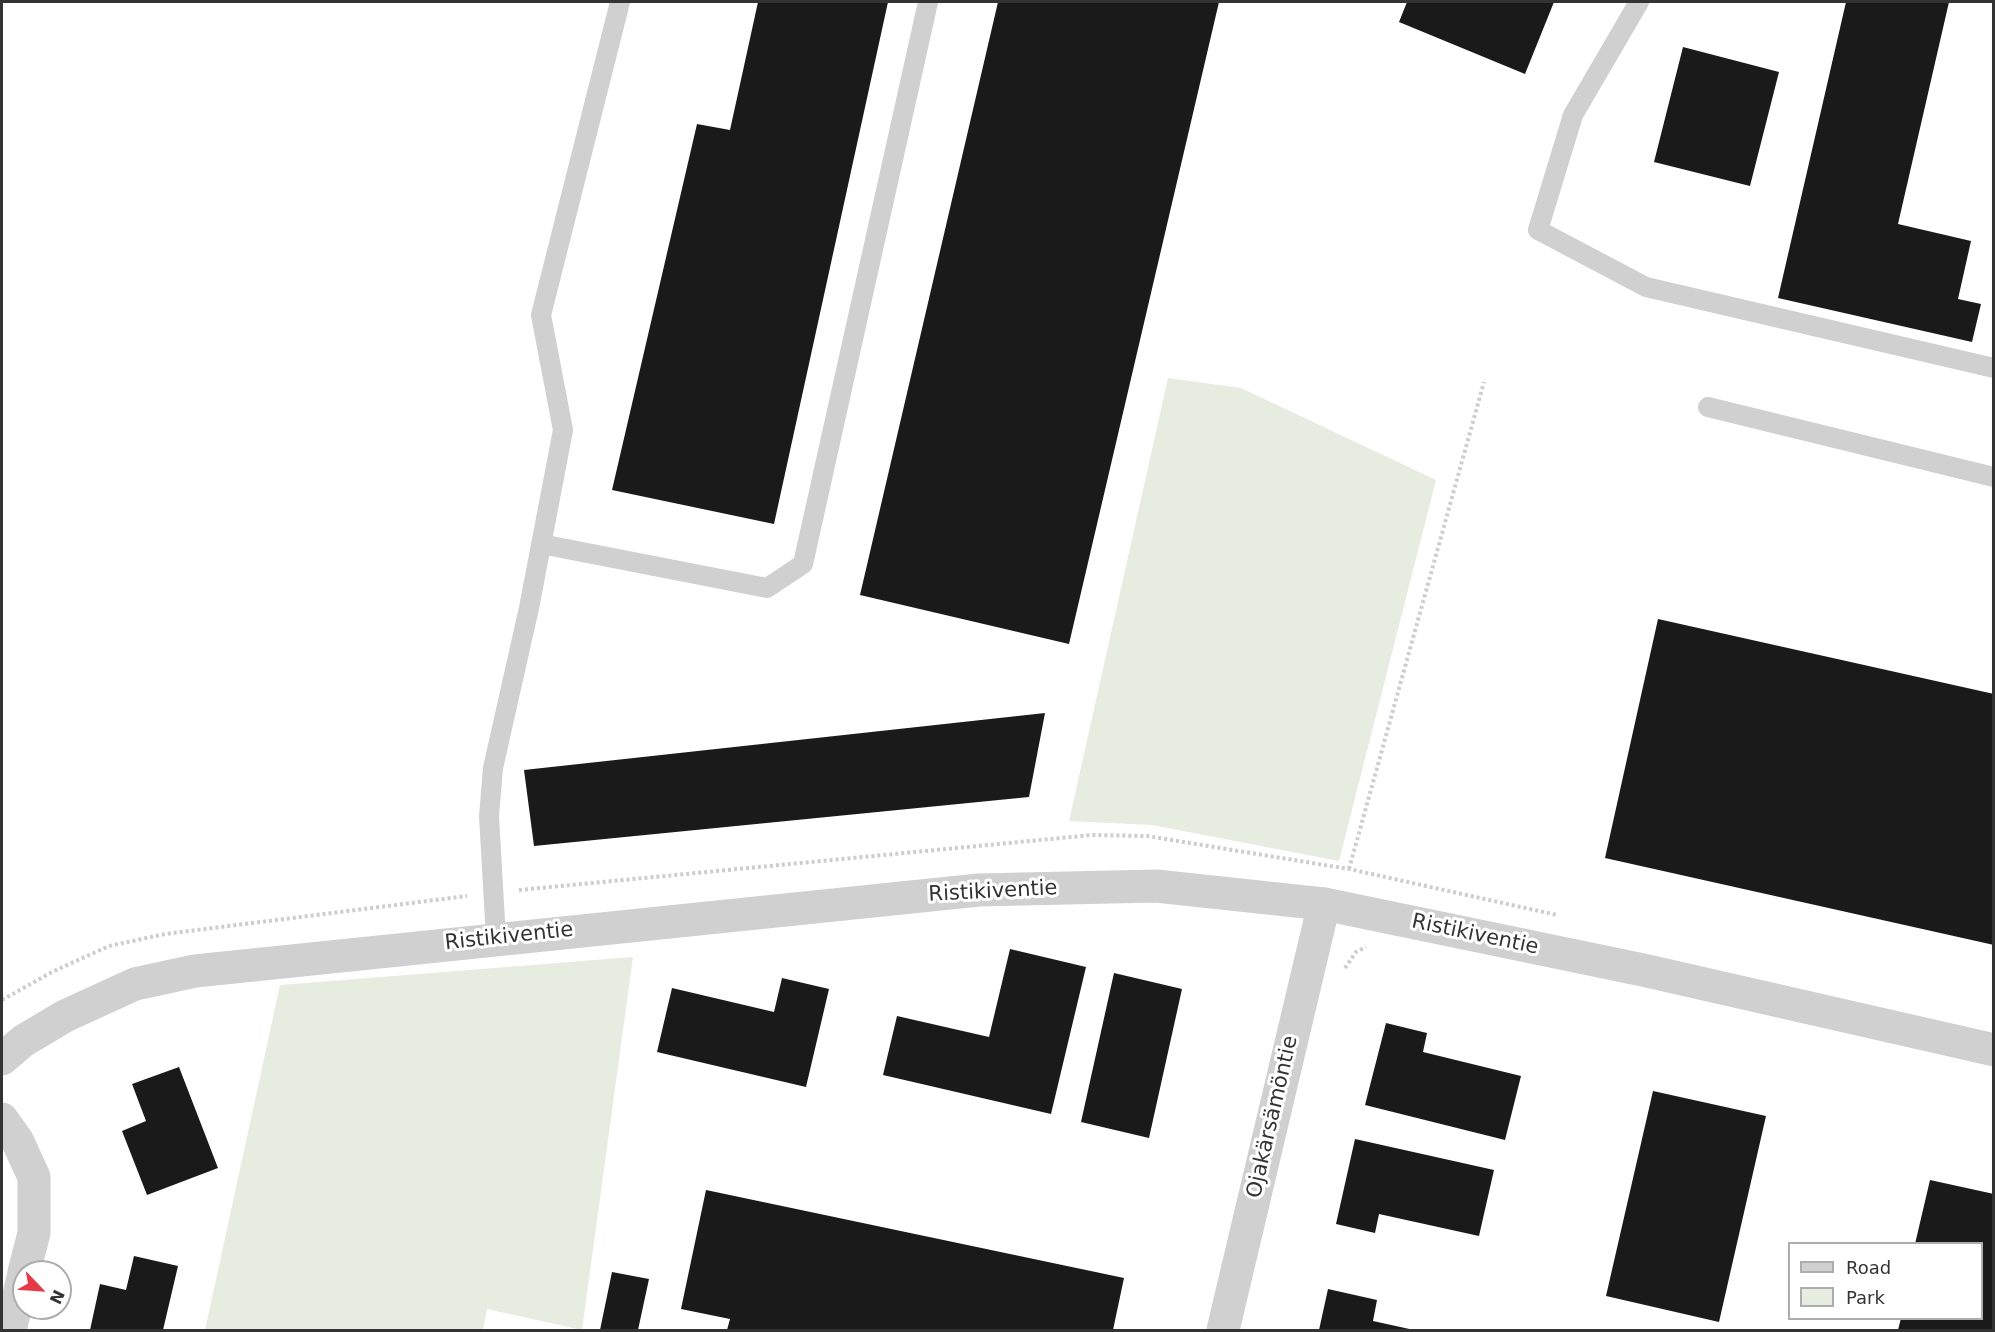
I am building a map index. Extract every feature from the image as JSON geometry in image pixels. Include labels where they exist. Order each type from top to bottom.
[{"type":"street","name":"Ristikiventie","points":[[2,1059],[22,1041],[65,1016],[135,984],[195,971],[496,938],[979,890],[1156,886],[1324,904],[1643,970],[1994,1050]]},
{"type":"street","name":"Ojakärsämöntie","points":[[1223,1330],[1324,904]]},
{"type":"street","points":[[2,1119],[17,1140],[34,1177],[34,1233],[27,1260]]},
{"type":"lane","points":[[496,938],[489,816],[493,768],[529,608],[563,430],[541,315],[620,2]]},
{"type":"lane","points":[[541,544],[767,588],[802,564],[928,2]]},
{"type":"lane","points":[[1639,2],[1573,115],[1538,230],[1646,287],[1994,368]]},
{"type":"lane","points":[[1708,407],[1994,477]]},
{"type":"path","points":[[1349,869],[1484,382]]},
{"type":"path","points":[[1302,997],[1326,985],[1342,973],[1356,952],[1375,943]]},
{"type":"green space","points":[[1168,378],[1241,388],[1436,480],[1339,861],[1152,825],[1069,821]]},
{"type":"green space","points":[[633,957],[582,1330],[487,1309],[483,1330],[205,1330],[280,985]]},
{"type":"building","points":[[758,2],[888,2],[774,524],[612,490],[697,124],[730,130]]},
{"type":"building","points":[[998,2],[1219,2],[1069,644],[860,595]]},
{"type":"building","points":[[1407,2],[1554,2],[1525,74],[1399,22]]},
{"type":"building","points":[[1846,2],[1949,2],[1898,224],[1971,241],[1958,299],[1981,304],[1972,342],[1778,298]]},
{"type":"building","points":[[1683,47],[1779,72],[1750,186],[1654,162]]},
{"type":"building","points":[[1658,619],[1994,694],[1994,945],[1605,858]]},
{"type":"building","points":[[1045,713],[1029,797],[534,846],[524,770]]},
{"type":"building","points":[[1010,949],[1086,967],[1051,1114],[883,1075],[897,1016],[989,1037]]},
{"type":"building","points":[[1114,973],[1182,989],[1149,1138],[1081,1122]]},
{"type":"building","points":[[782,978],[829,989],[806,1087],[657,1052],[672,988],[774,1012]]},
{"type":"building","points":[[1386,1023],[1427,1033],[1423,1052],[1521,1076],[1505,1140],[1365,1105]]},
{"type":"building","points":[[179,1067],[218,1168],[147,1195],[122,1131],[146,1121],[132,1084]]},
{"type":"building","points":[[1653,1091],[1766,1116],[1719,1322],[1606,1296]]},
{"type":"building","points":[[1355,1139],[1494,1170],[1479,1236],[1379,1214],[1375,1233],[1336,1224]]},
{"type":"building","points":[[1930,1180],[1994,1194],[1994,1330],[1898,1330],[1900,1320],[1983,1320],[1983,1242],[1915,1242]]},
{"type":"building","points":[[706,1190],[1124,1278],[1113,1330],[727,1330],[730,1319],[681,1309]]},
{"type":"building","points":[[134,1256],[178,1266],[163,1330],[90,1330],[100,1284],[126,1290]]},
{"type":"building","points":[[612,1272],[649,1279],[638,1330],[600,1330]]},
{"type":"building","points":[[1328,1289],[1377,1300],[1373,1321],[1414,1330],[1319,1330]]}]
